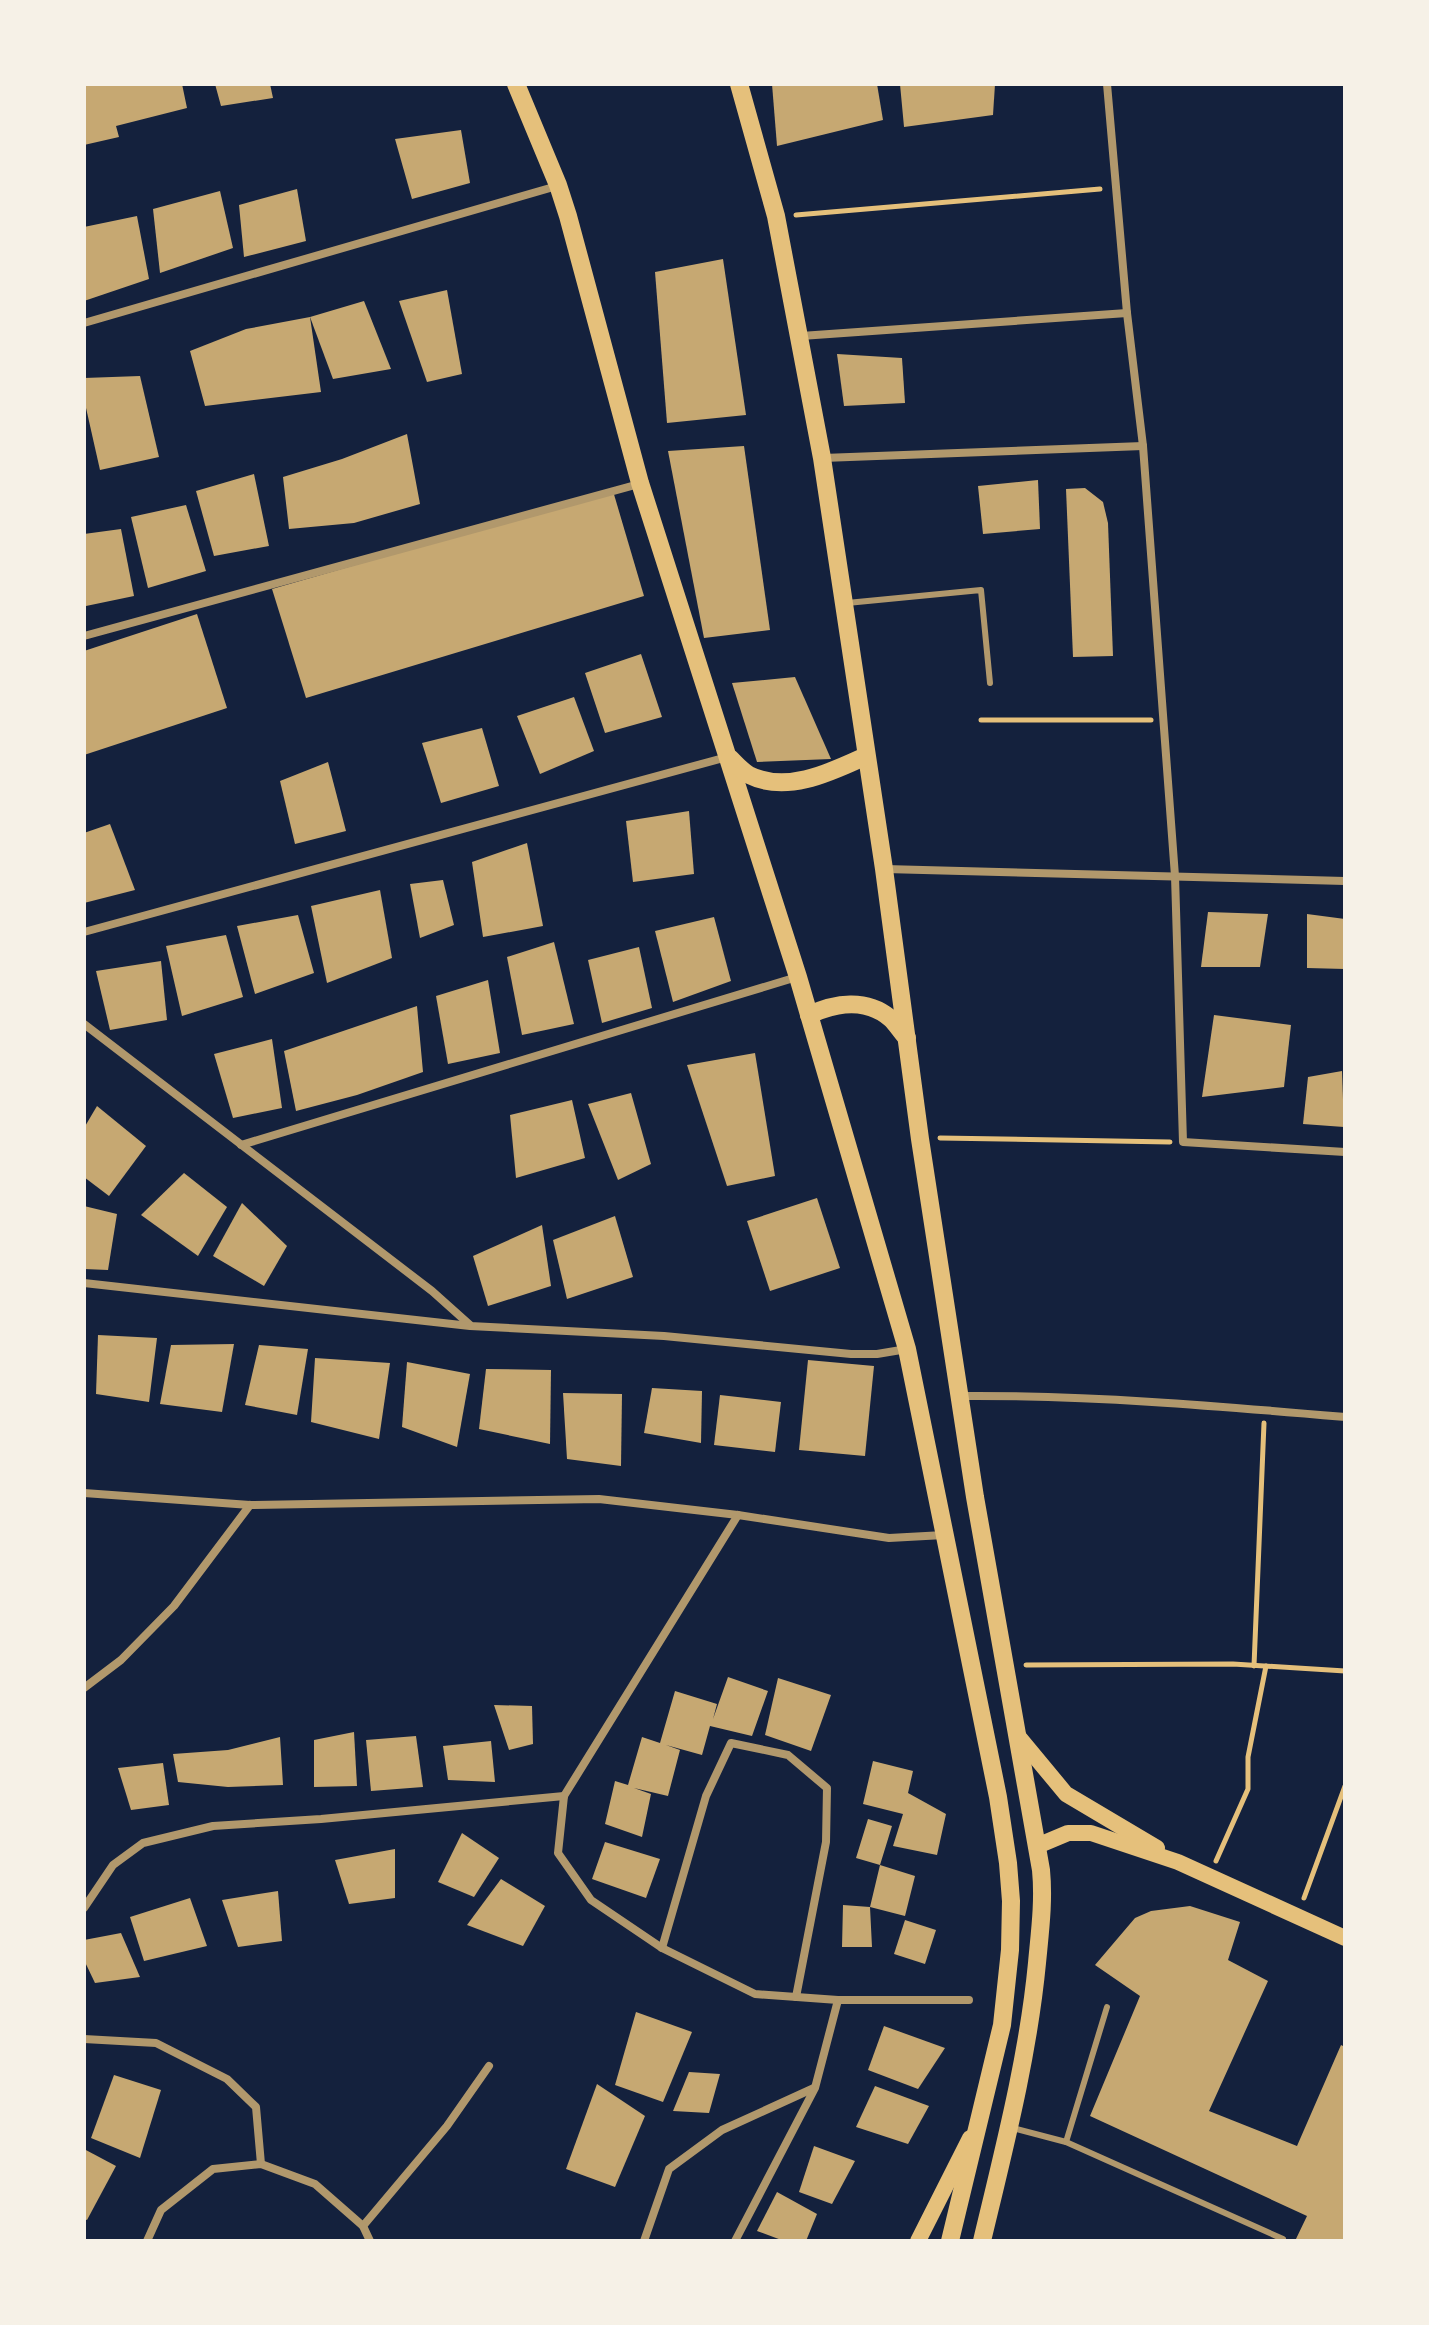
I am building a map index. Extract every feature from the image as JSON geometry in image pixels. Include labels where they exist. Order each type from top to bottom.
[{"type":"main road","points":[[516,84],[558,185],[640,483],[798,977],[907,1349],[998,1797],[1008,1863],[1010,1950],[1002,2025],[950,2241]]},
{"type":"main road","points":[[739,84],[776,216],[822,458],[975,1497],[1014,1731],[1037,1846],[1043,1896],[1035,1986],[1009,2127],[982,2241]]},
{"type":"main road","points":[[728,756],[748,774],[767,781],[789,782],[817,776],[866,756]]},
{"type":"main road","points":[[809,1015],[833,1005],[864,1005],[889,1017],[907,1038]]},
{"type":"main road","points":[[1014,1731],[1066,1794],[1178,1862]]},
{"type":"main road","points":[[1008,1863],[1068,1833],[1091,1833],[1178,1862],[1345,1938]]},
{"type":"main road","points":[[918,2241],[978,2122]]},
{"type":"main road","points":[[931,2241],[978,2122]]},
{"type":"street","points":[[1107,84],[1127,313],[1143,446],[1164,720],[1175,876],[1183,1142],[1345,1152]]},
{"type":"street","points":[[84,323],[558,185]]},
{"type":"street","points":[[799,336],[1127,313]]},
{"type":"street","points":[[822,458],[1143,446]]},
{"type":"street","points":[[84,636],[640,483]]},
{"type":"street","points":[[84,932],[728,756]]},
{"type":"street","points":[[884,869],[1345,881]]},
{"type":"street","points":[[241,1145],[798,977]]},
{"type":"street","points":[[84,1024],[432,1291],[470,1326]]},
{"type":"street","points":[[84,1283],[470,1326],[664,1336],[851,1354],[907,1349]]},
{"type":"street","points":[[961,1396],[1115,1400],[1345,1417]]},
{"type":"street","points":[[84,1493],[250,1505],[599,1499],[738,1515],[889,1538],[944,1535]]},
{"type":"street","points":[[84,1688],[121,1660],[174,1606],[250,1505]]},
{"type":"street","points":[[738,1515],[564,1796],[558,1853],[591,1900],[662,1948],[755,1994],[838,2000],[969,2000]]},
{"type":"street","points":[[662,1948],[706,1796],[731,1743],[788,1755],[827,1788],[826,1842],[796,1997]]},
{"type":"street","points":[[84,1908],[113,1865],[143,1843],[213,1826],[564,1796]]},
{"type":"street","points":[[735,2241],[815,2088],[838,2000]]},
{"type":"street","points":[[84,2039],[156,2043],[227,2079],[256,2107],[261,2164]]},
{"type":"street","points":[[363,2226],[439,2136],[489,2066]]},
{"type":"street","points":[[644,2241],[669,2169],[722,2130],[815,2088]]},
{"type":"street","points":[[147,2241],[161,2210],[213,2169],[261,2164],[315,2184],[363,2226],[370,2241]]},
{"type":"lane","points":[[844,603],[981,590],[990,683]]},
{"type":"lane","points":[[1066,2142],[1107,2007]]},
{"type":"lane","points":[[1009,2127],[1066,2142],[1283,2239]]},
{"type":"path","points":[[776,216],[1117,188]]},
{"type":"path","points":[[981,720],[1164,720]]},
{"type":"path","points":[[920,1139],[1050,1138],[1183,1142]]},
{"type":"path","points":[[1254,1666],[1265,1410]]},
{"type":"path","points":[[1005,1665],[1266,1666],[1345,1671]]},
{"type":"path","points":[[1209,1876],[1248,1789],[1248,1757],[1266,1666]]},
{"type":"path","points":[[1298,1916],[1345,1786]]},
{"type":"building","points":[[84,84],[182,84],[187,108],[116,126],[119,137],[84,145]]},
{"type":"building","points":[[215,84],[270,84],[273,98],[221,106]]},
{"type":"building","points":[[772,84],[877,84],[883,120],[777,146]]},
{"type":"building","points":[[900,84],[995,84],[993,115],[904,127]]},
{"type":"building","points":[[461,130],[470,183],[412,199],[395,139]]},
{"type":"building","points":[[297,189],[306,241],[244,257],[239,205]]},
{"type":"building","points":[[220,191],[233,248],[160,273],[153,209]]},
{"type":"building","points":[[137,216],[149,279],[84,301],[84,227]]},
{"type":"building","points":[[723,259],[746,415],[667,423],[655,272]]},
{"type":"building","points":[[447,290],[462,374],[427,382],[399,301]]},
{"type":"building","points":[[364,301],[391,369],[333,379],[310,317]]},
{"type":"building","points":[[310,317],[321,392],[205,406],[190,351],[246,329]]},
{"type":"building","points":[[837,354],[902,358],[905,403],[844,406]]},
{"type":"building","points":[[140,376],[159,457],[100,470],[84,399],[84,378]]},
{"type":"building","points":[[407,434],[420,504],[354,523],[289,529],[283,477]]},
{"type":"building","points":[[744,446],[770,630],[704,638],[668,451]]},
{"type":"building","points":[[254,474],[269,546],[214,556],[196,491]]},
{"type":"building","points":[[1038,480],[1040,529],[983,534],[978,486]]},
{"type":"building","points":[[1085,488],[1103,502],[1108,523],[1113,656],[1073,657],[1066,489]]},
{"type":"building","points":[[613,491],[644,596],[306,698],[272,589]]},
{"type":"building","points":[[186,505],[206,571],[148,588],[131,517]]},
{"type":"building","points":[[121,529],[134,596],[86,606],[84,534]]},
{"type":"building","points":[[197,614],[227,708],[84,755],[84,651]]},
{"type":"building","points":[[641,654],[662,717],[605,733],[585,673]]},
{"type":"building","points":[[795,677],[831,759],[757,762],[732,683]]},
{"type":"building","points":[[574,697],[594,751],[540,774],[517,716]]},
{"type":"building","points":[[482,728],[499,786],[441,803],[422,743]]},
{"type":"building","points":[[328,762],[346,831],[295,844],[280,781]]},
{"type":"building","points":[[689,811],[694,874],[633,882],[626,821]]},
{"type":"building","points":[[110,824],[135,890],[84,903],[84,833]]},
{"type":"building","points":[[527,843],[543,926],[483,937],[472,862]]},
{"type":"building","points":[[443,880],[454,925],[420,938],[410,884]]},
{"type":"building","points":[[380,890],[392,958],[327,983],[311,906]]},
{"type":"building","points":[[1208,912],[1268,914],[1260,967],[1201,967]]},
{"type":"building","points":[[1307,914],[1345,919],[1345,969],[1307,968]]},
{"type":"building","points":[[298,915],[314,973],[255,994],[237,926]]},
{"type":"building","points":[[714,917],[731,981],[673,1002],[655,931]]},
{"type":"building","points":[[226,935],[243,997],[182,1016],[166,946]]},
{"type":"building","points":[[554,942],[574,1024],[522,1035],[507,957]]},
{"type":"building","points":[[639,947],[652,1008],[602,1023],[588,960]]},
{"type":"building","points":[[161,961],[167,1020],[110,1030],[96,971]]},
{"type":"building","points":[[488,980],[500,1053],[448,1064],[436,996]]},
{"type":"building","points":[[417,1006],[423,1072],[357,1095],[296,1111],[284,1051]]},
{"type":"building","points":[[1214,1015],[1291,1025],[1284,1087],[1202,1097]]},
{"type":"building","points":[[272,1039],[282,1108],[233,1118],[214,1054]]},
{"type":"building","points":[[755,1053],[775,1176],[727,1186],[687,1065]]},
{"type":"building","points":[[1342,1071],[1344,1127],[1303,1124],[1308,1077]]},
{"type":"building","points":[[631,1093],[651,1164],[618,1180],[588,1104]]},
{"type":"building","points":[[572,1100],[585,1158],[516,1178],[510,1115]]},
{"type":"building","points":[[97,1106],[146,1146],[109,1196],[84,1177],[84,1128]]},
{"type":"building","points":[[184,1173],[227,1207],[198,1256],[141,1215]]},
{"type":"building","points":[[817,1198],[840,1268],[770,1291],[747,1221]]},
{"type":"building","points":[[242,1203],[287,1246],[264,1286],[213,1256]]},
{"type":"building","points":[[84,1206],[117,1214],[108,1270],[84,1269]]},
{"type":"building","points":[[615,1216],[633,1277],[567,1299],[553,1240]]},
{"type":"building","points":[[542,1225],[551,1286],[488,1306],[473,1256]]},
{"type":"building","points":[[98,1335],[157,1338],[149,1402],[96,1394]]},
{"type":"building","points":[[234,1344],[222,1412],[160,1404],[171,1345]]},
{"type":"building","points":[[259,1345],[308,1349],[297,1415],[245,1405]]},
{"type":"building","points":[[315,1358],[390,1363],[379,1439],[311,1422]]},
{"type":"building","points":[[808,1360],[874,1366],[865,1456],[799,1450]]},
{"type":"building","points":[[407,1362],[470,1374],[457,1447],[402,1427]]},
{"type":"building","points":[[486,1369],[551,1370],[550,1444],[479,1429]]},
{"type":"building","points":[[652,1388],[702,1391],[701,1443],[644,1433]]},
{"type":"building","points":[[563,1393],[622,1394],[621,1466],[567,1459]]},
{"type":"building","points":[[720,1395],[781,1402],[775,1452],[714,1445]]},
{"type":"building","points":[[728,1677],[768,1691],[752,1736],[710,1726],[702,1755],[666,1745],[680,1750],[668,1796],[634,1788],[651,1794],[642,1837],[605,1824],[615,1781],[628,1785],[642,1737],[660,1743],[675,1691],[717,1704],[713,1719]]},
{"type":"building","points":[[778,1678],[831,1695],[811,1751],[765,1735]]},
{"type":"building","points":[[494,1705],[532,1706],[533,1744],[509,1750]]},
{"type":"building","points":[[354,1732],[357,1786],[314,1787],[314,1740]]},
{"type":"building","points":[[416,1736],[423,1787],[371,1791],[366,1740]]},
{"type":"building","points":[[280,1737],[283,1785],[228,1787],[178,1782],[173,1754],[228,1750]]},
{"type":"building","points":[[491,1741],[495,1782],[448,1780],[443,1746]]},
{"type":"building","points":[[873,1761],[913,1771],[908,1793],[946,1814],[937,1855],[893,1846],[903,1814],[863,1804]]},
{"type":"building","points":[[163,1763],[169,1805],[131,1810],[118,1768]]},
{"type":"building","points":[[868,1819],[892,1826],[880,1865],[856,1858]]},
{"type":"building","points":[[462,1833],[499,1858],[474,1897],[438,1882]]},
{"type":"building","points":[[605,1842],[660,1859],[646,1898],[592,1879]]},
{"type":"building","points":[[395,1849],[395,1898],[349,1904],[335,1860]]},
{"type":"building","points":[[880,1865],[915,1876],[905,1916],[870,1907]]},
{"type":"building","points":[[501,1879],[545,1906],[523,1946],[467,1925]]},
{"type":"building","points":[[278,1891],[282,1941],[238,1947],[222,1900]]},
{"type":"building","points":[[190,1898],[207,1946],[144,1961],[130,1917]]},
{"type":"building","points":[[843,1905],[870,1907],[872,1947],[842,1947]]},
{"type":"building","points":[[1190,1906],[1240,1922],[1228,1960],[1268,1981],[1209,2111],[1297,2146],[1341,2045],[1345,2047],[1345,2241],[1295,2241],[1307,2216],[1090,2116],[1140,1996],[1095,1965],[1135,1918],[1151,1911]]},
{"type":"building","points":[[905,1920],[936,1930],[925,1964],[894,1954]]},
{"type":"building","points":[[121,1933],[140,1977],[95,1983],[84,1960],[84,1940]]},
{"type":"building","points":[[636,2012],[692,2032],[663,2102],[615,2085]]},
{"type":"building","points":[[884,2026],[945,2048],[918,2089],[868,2070]]},
{"type":"building","points":[[689,2072],[720,2074],[709,2113],[673,2111]]},
{"type":"building","points":[[114,2075],[161,2090],[140,2158],[91,2138]]},
{"type":"building","points":[[597,2084],[645,2116],[615,2187],[566,2169]]},
{"type":"building","points":[[875,2086],[929,2106],[908,2144],[856,2127]]},
{"type":"building","points":[[814,2146],[855,2161],[832,2204],[799,2192]]},
{"type":"building","points":[[84,2149],[116,2166],[87,2220],[84,2219]]},
{"type":"building","points":[[777,2192],[817,2214],[806,2241],[784,2241],[757,2231]]}]
